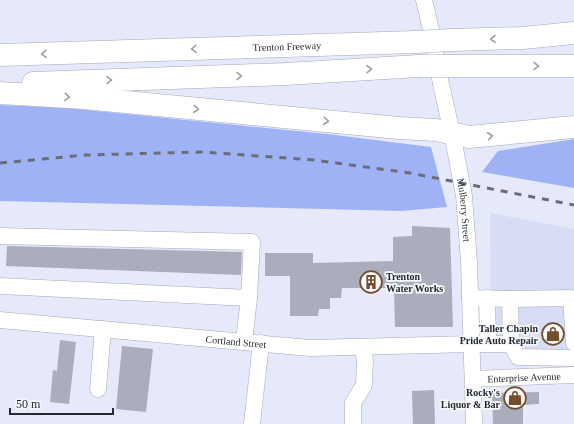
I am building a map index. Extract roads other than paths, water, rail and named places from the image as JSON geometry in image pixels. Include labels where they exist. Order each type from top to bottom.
[{"type":"highway","name":"Trenton Freeway","points":[[0,55],[523,38],[574,33]]},
{"type":"highway","points":[[523,38],[574,42]]},
{"type":"highway","points":[[0,85],[286,74],[419,66],[574,66]]},
{"type":"highway","points":[[0,93],[91,99],[400,128],[436,130],[469,138],[574,127]]},
{"type":"street","name":"Mulberry Street","points":[[424,0],[464,196],[470,298],[474,424]]},
{"type":"street","points":[[0,236],[252,242],[249,298],[244,342]]},
{"type":"street","points":[[0,286],[249,298]]},
{"type":"street","points":[[470,298],[572,298],[574,343]]},
{"type":"street","points":[[487,298],[488,343]]},
{"type":"street","points":[[510,299],[511,344],[518,357],[574,358]]},
{"type":"street","name":"Cortland Street","points":[[0,320],[310,348],[488,343],[511,344]]},
{"type":"street","points":[[98,389],[103,329]]},
{"type":"street","points":[[252,424],[261,343]]},
{"type":"street","points":[[354,424],[353,403],[364,385],[365,361],[363,347]]},
{"type":"street","name":"Enterprise Avenue","points":[[473,379],[574,375]]},
{"type":"railway","points":[[0,163],[86,155],[201,152],[314,160],[410,173],[574,205]]},
{"type":"place","name":"Trenton Water Works","points":[[371,282]]},
{"type":"place","name":"Taller Chapin Pride Auto Repair","points":[[553,334]]},
{"type":"place","name":"Rocky's Liquor & Bar","points":[[515,398]]}]
